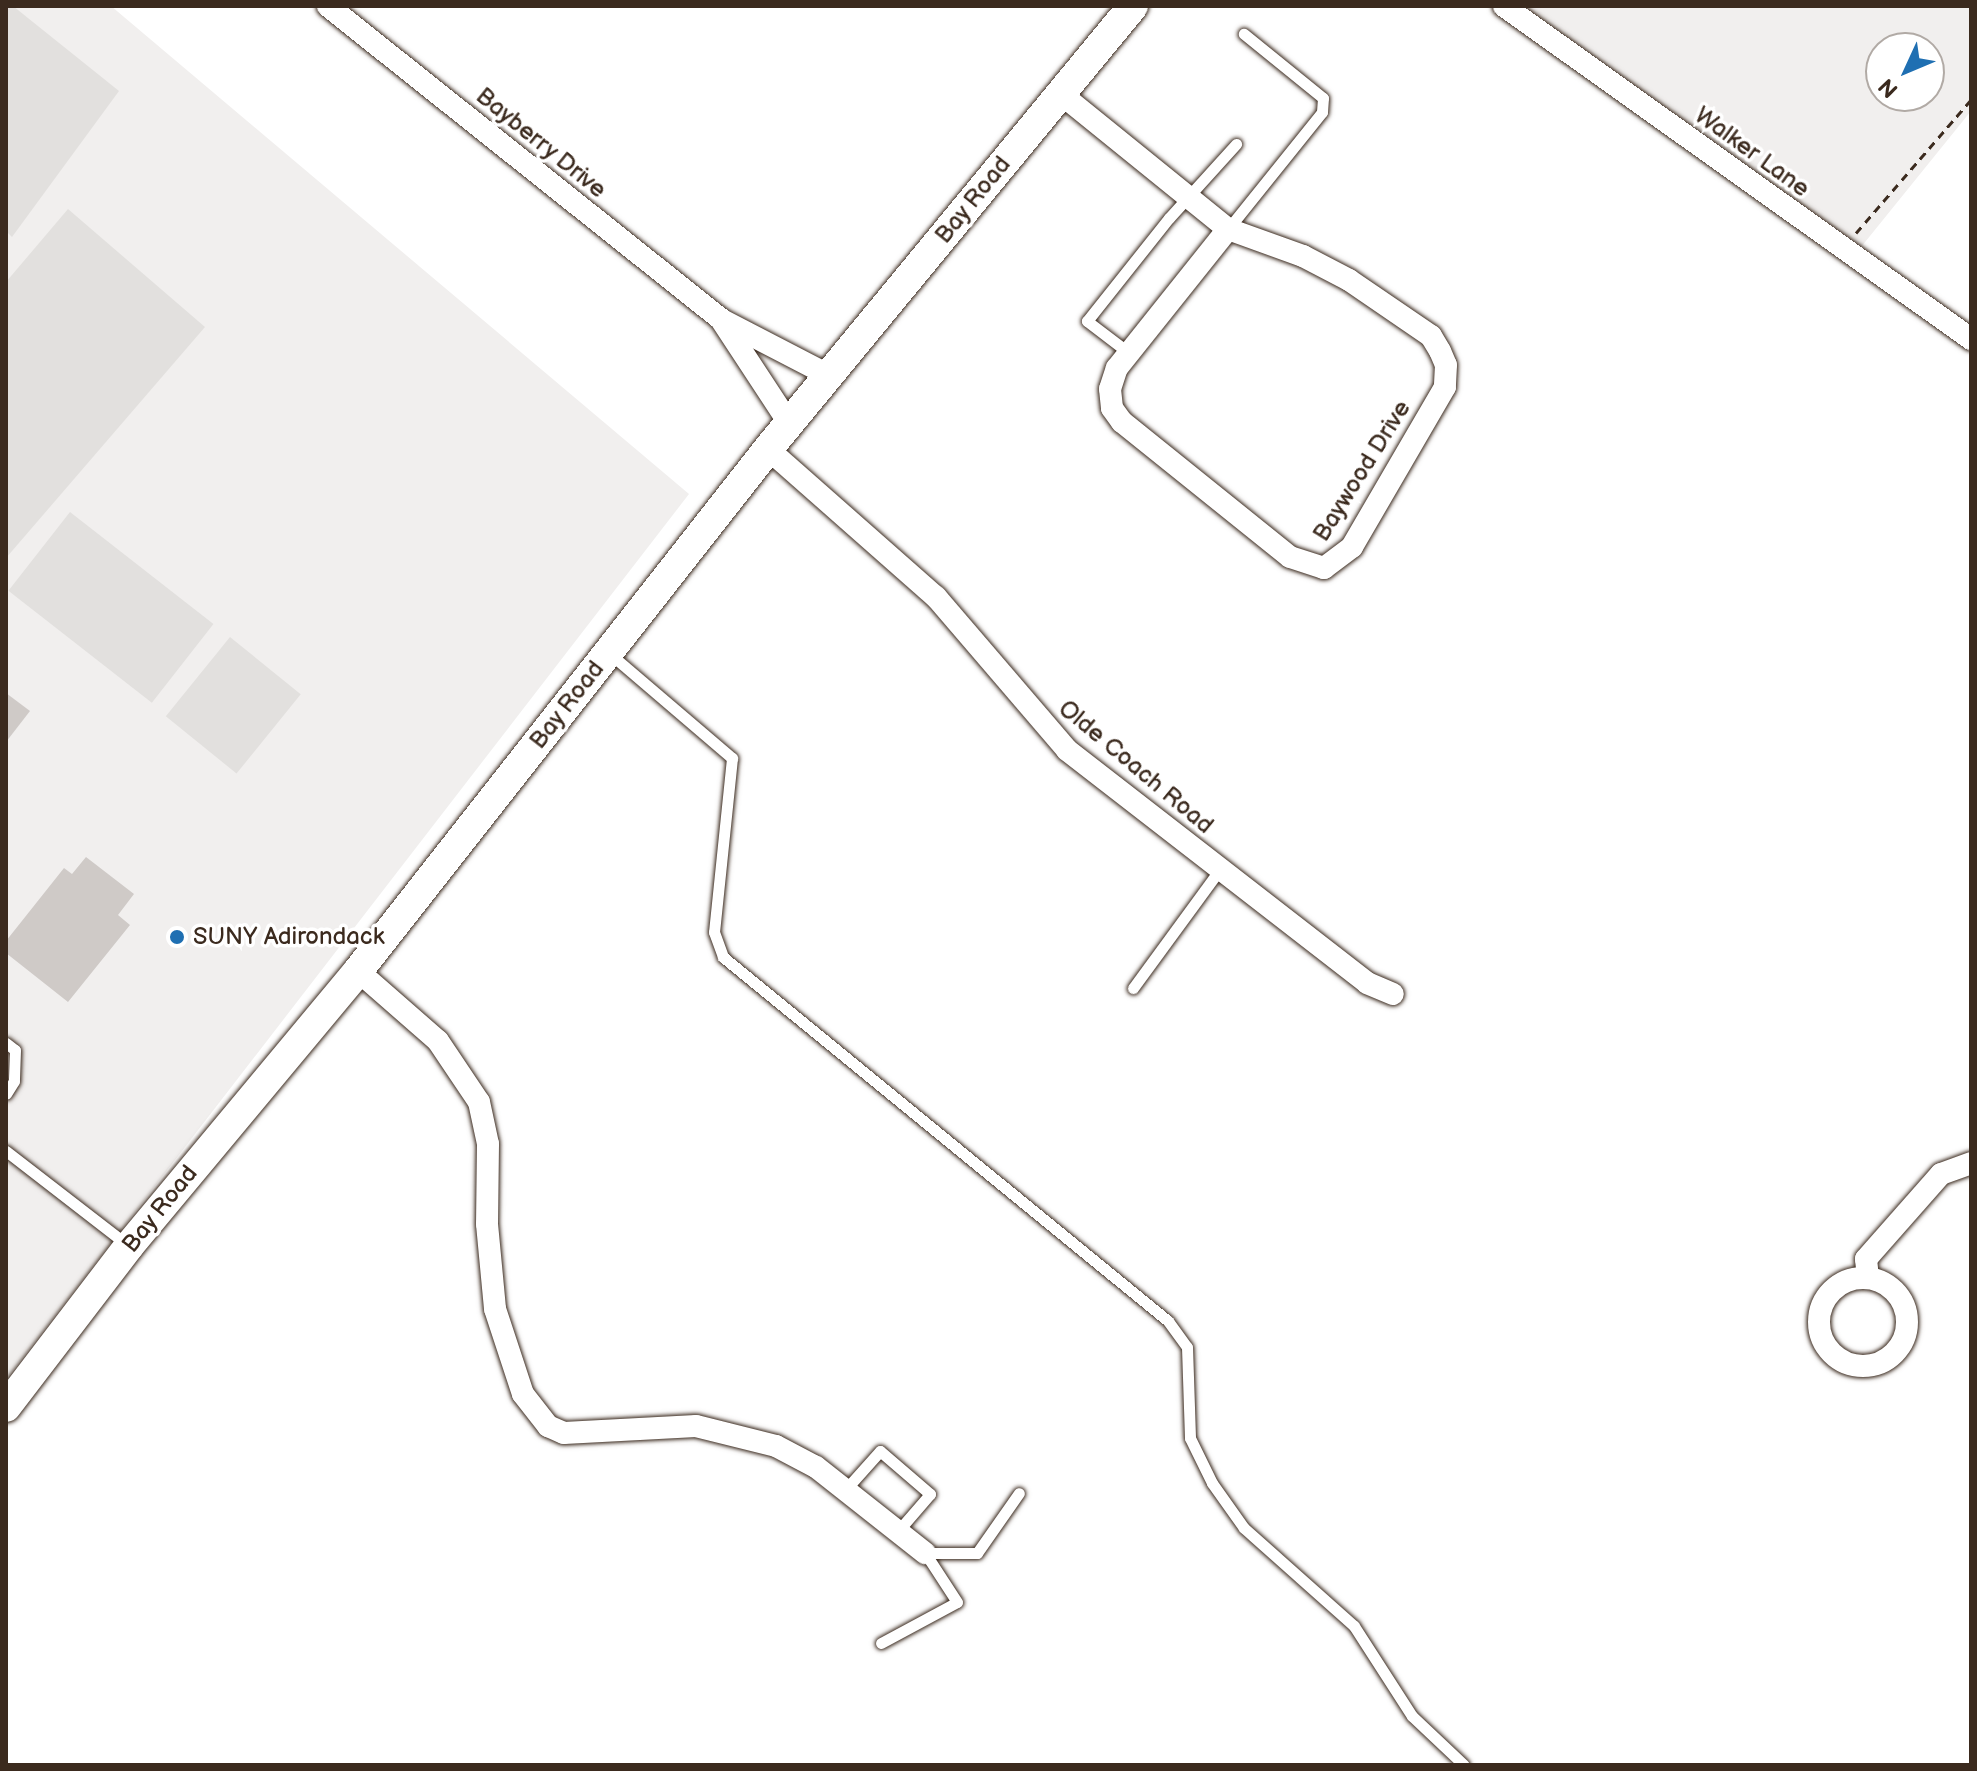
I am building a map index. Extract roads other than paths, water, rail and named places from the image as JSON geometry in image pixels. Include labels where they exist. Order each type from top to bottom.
[{"type":"street","name":"Bayberry Drive","points":[[328,6],[722,320],[828,375]]},
{"type":"street","name":"Bay Road","points":[[6,1407],[129,1246],[358,971],[768,449],[1133,6]]},
{"type":"street","name":"Walker Lane","points":[[1504,6],[1971,339]]},
{"type":"street","name":"Baywood Drive","points":[[1061,94],[1228,229],[1303,256],[1362,288],[1431,336],[1446,365],[1445,387],[1352,547],[1337,562],[1324,568],[1290,557],[1122,422],[1112,408],[1110,389],[1129,353],[1228,229]]},
{"type":"street","name":"Bayberry Drive","points":[[722,320],[789,423]]},
{"type":"street","name":"Olde Coach Road","points":[[768,449],[936,597],[1067,750],[1367,983],[1393,994]]},
{"type":"street","points":[[358,971],[438,1041],[479,1102],[488,1144],[487,1224],[495,1309],[509,1360],[534,1412],[564,1433],[656,1425],[732,1433],[776,1446],[846,1489],[925,1553]]},
{"type":"street","points":[[1868,1278],[1866,1259],[1941,1174],[1971,1163]]},
{"type":"street","points":[[1868,1278],[1898,1294],[1907,1327],[1891,1357],[1859,1366],[1828,1350],[1819,1317],[1835,1288],[1868,1278]]},
{"type":"lane","points":[[1228,229],[1322,112],[1323,98],[1244,34]]},
{"type":"lane","points":[[1129,353],[1087,321],[1169,218],[1191,199],[1236,144]]},
{"type":"lane","points":[[608,652],[732,758],[714,932],[723,957],[1168,1321],[1187,1347],[1190,1438],[1212,1483],[1244,1528],[1354,1626],[1412,1716],[1464,1765]]},
{"type":"lane","points":[[1133,988],[1220,869]]},
{"type":"lane","points":[[6,1043],[15,1050],[14,1081],[6,1094]]},
{"type":"lane","points":[[6,1151],[129,1246]]},
{"type":"lane","points":[[846,1489],[880,1451],[930,1494],[898,1531]]},
{"type":"lane","points":[[925,1553],[977,1553],[1019,1493]]},
{"type":"lane","points":[[881,1643],[957,1602],[925,1553]]},
{"type":"place","name":"SUNY Adirondack","points":[[177,937]]}]
